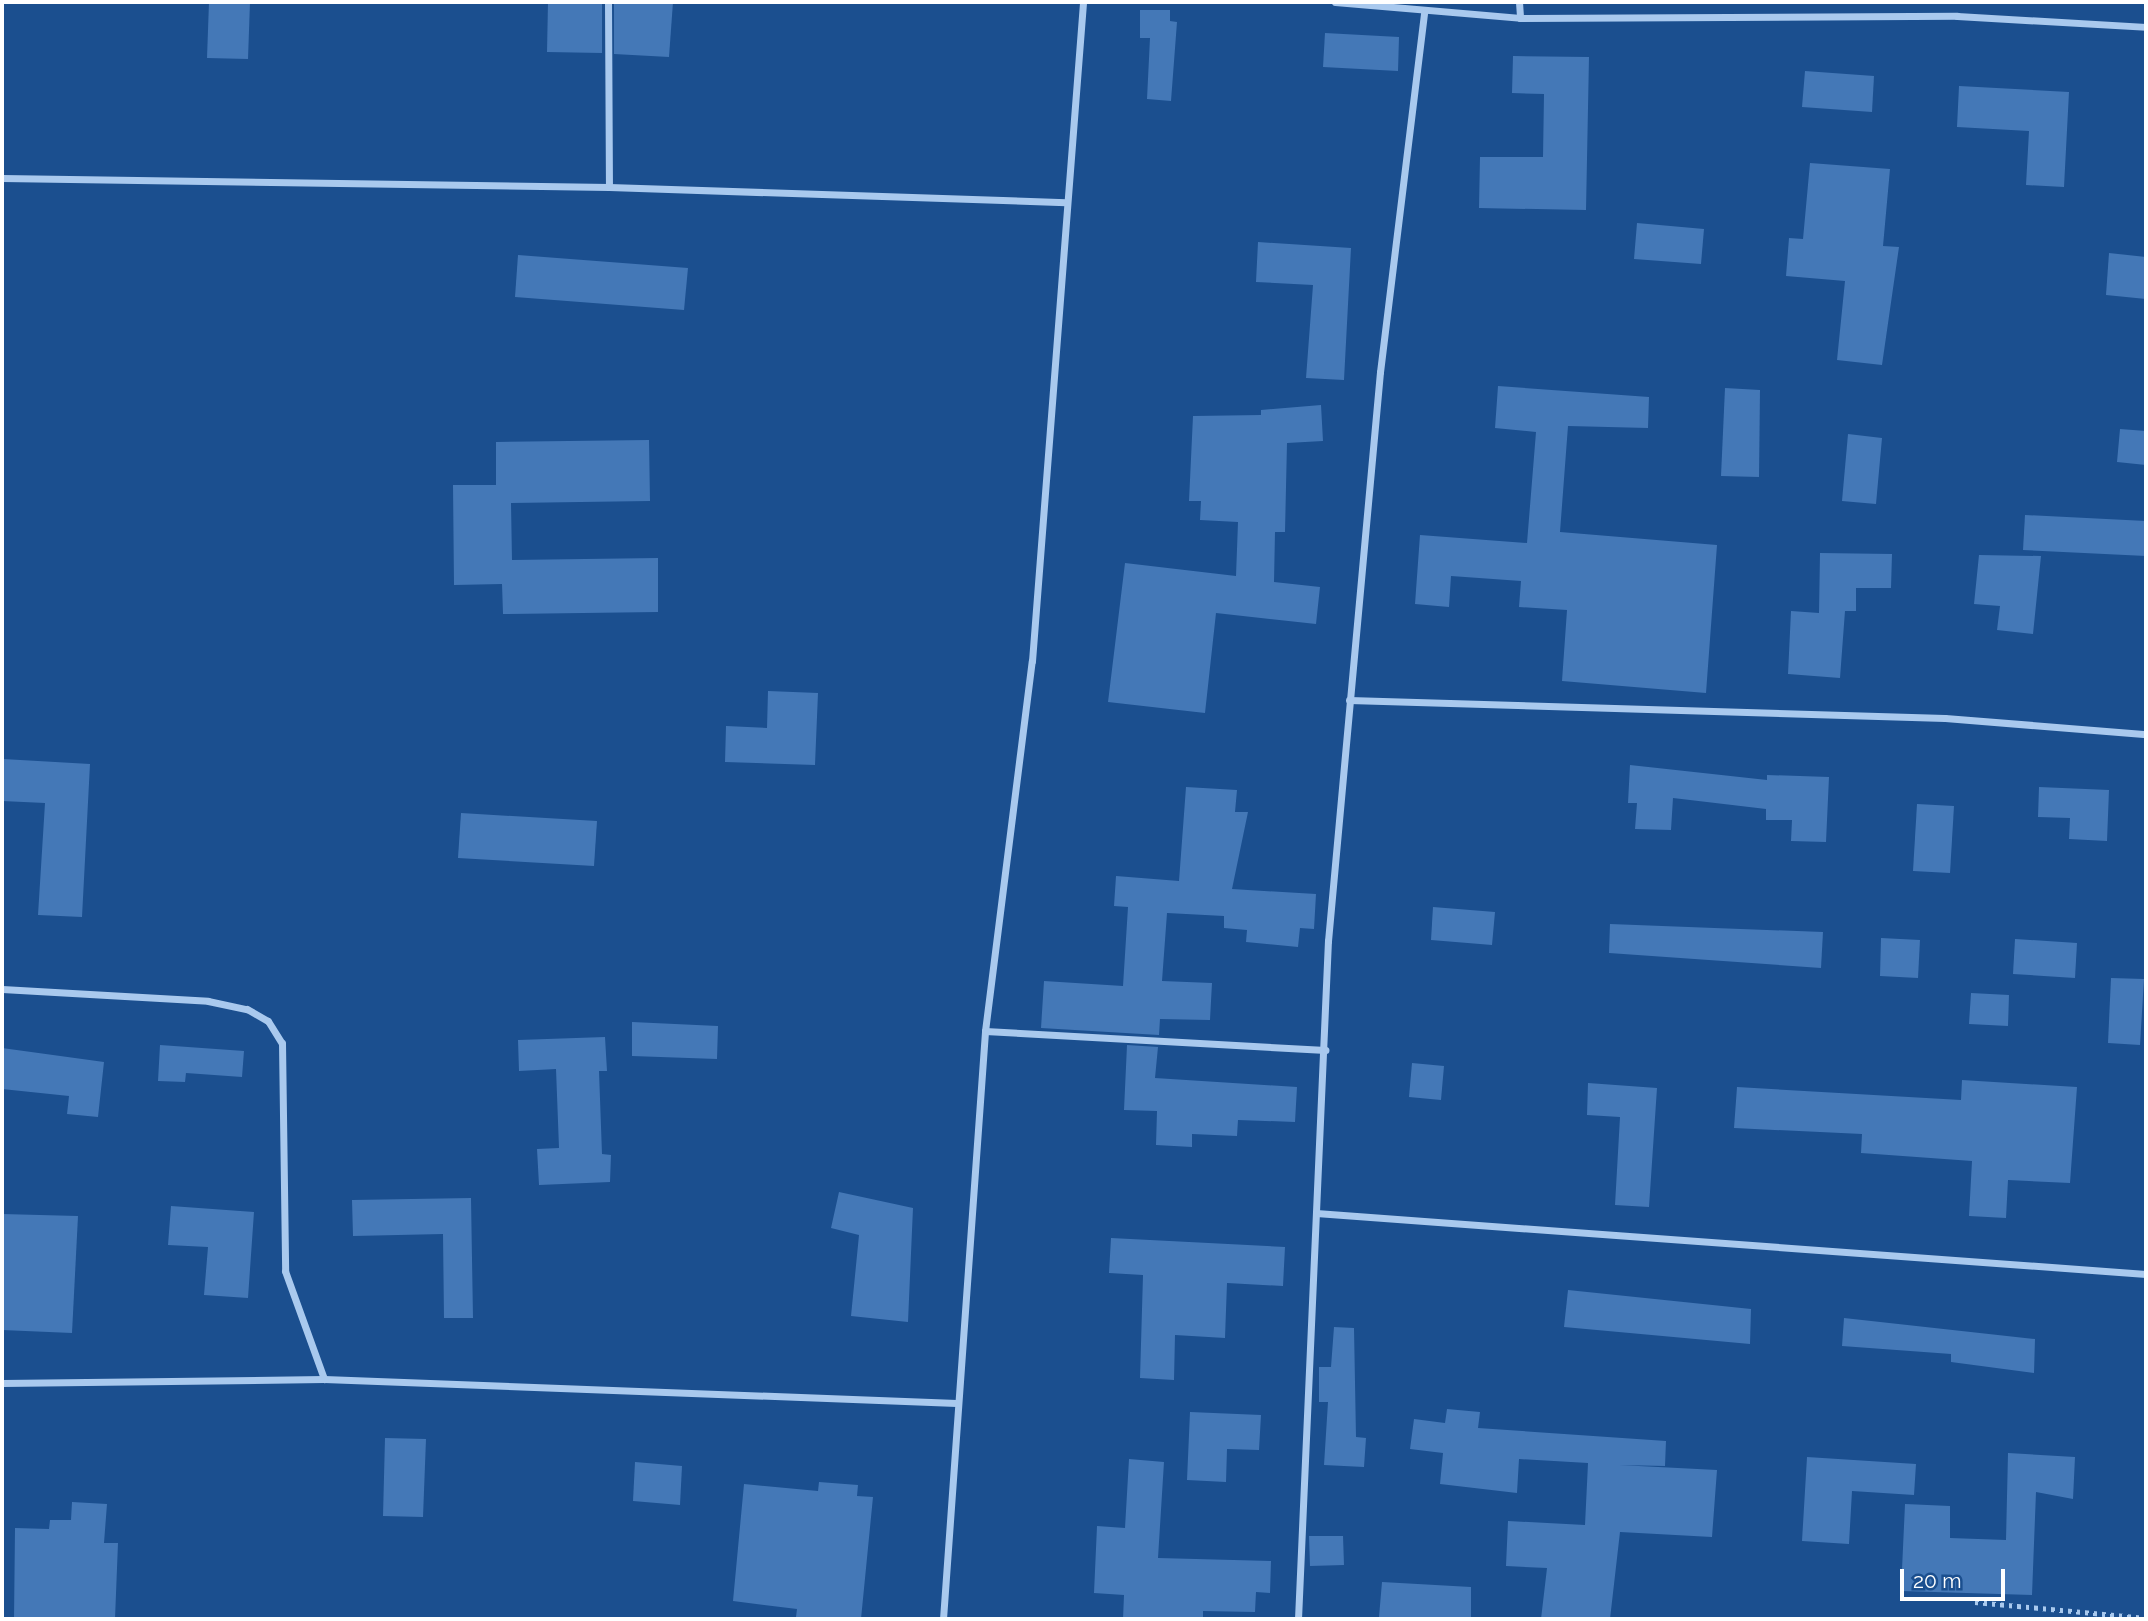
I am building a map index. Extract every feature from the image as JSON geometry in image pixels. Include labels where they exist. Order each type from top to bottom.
[{"type":"street","points":[[608,2],[609,187]]},
{"type":"street","points":[[943,1619],[985,1031],[1027,713],[1083,2]]},
{"type":"street","points":[[1335,2],[1424,13],[1520,18],[1957,16],[2146,27]]},
{"type":"street","points":[[1519,2],[1520,18]]},
{"type":"street","points":[[1298,1619],[1325,1050],[1349,700],[1380,372],[1424,13]]},
{"type":"street","points":[[2,178],[609,187],[1066,202]]},
{"type":"street","points":[[1349,700],[1945,718],[2146,734]]},
{"type":"street","points":[[2,989],[208,1001],[247,1009],[268,1021],[282,1043],[285,1271],[324,1379]]},
{"type":"street","points":[[985,1031],[1325,1050]]},
{"type":"street","points":[[1316,1213],[2146,1273]]},
{"type":"street","points":[[2,1383],[324,1379],[957,1403]]},
{"type":"path","points":[[1975,1602],[2146,1618]]},
{"type":"building","points":[[209,2],[250,2],[248,59],[207,58]]},
{"type":"building","points":[[548,2],[602,2],[602,53],[547,52]]},
{"type":"building","points":[[614,2],[673,2],[669,57],[614,54]]},
{"type":"building","points":[[1140,10],[1170,10],[1170,21],[1177,22],[1171,101],[1147,99],[1150,38],[1140,38]]},
{"type":"building","points":[[1325,33],[1399,37],[1398,71],[1323,67]]},
{"type":"building","points":[[1513,56],[1589,57],[1586,210],[1479,208],[1480,157],[1543,157],[1544,94],[1512,93]]},
{"type":"building","points":[[1805,71],[1874,76],[1872,112],[1802,107]]},
{"type":"building","points":[[1959,86],[2069,92],[2064,187],[2026,185],[2029,131],[1957,127]]},
{"type":"building","points":[[1810,163],[1890,169],[1883,246],[1899,247],[1882,365],[1837,360],[1845,281],[1786,276],[1789,238],[1803,239]]},
{"type":"building","points":[[1637,223],[1704,229],[1701,264],[1634,259]]},
{"type":"building","points":[[1258,242],[1351,248],[1344,380],[1306,378],[1313,285],[1256,282]]},
{"type":"building","points":[[2109,253],[2146,257],[2146,299],[2106,295]]},
{"type":"building","points":[[518,255],[688,268],[684,310],[515,297]]},
{"type":"building","points":[[1498,386],[1649,397],[1648,428],[1568,426],[1560,532],[1717,545],[1706,693],[1562,681],[1567,610],[1519,607],[1521,581],[1451,576],[1449,607],[1415,604],[1420,535],[1527,543],[1536,432],[1495,428]]},
{"type":"building","points":[[1725,388],[1760,390],[1759,477],[1721,476]]},
{"type":"building","points":[[1321,405],[1323,441],[1287,443],[1285,532],[1275,532],[1274,582],[1320,587],[1316,624],[1216,613],[1205,713],[1108,702],[1125,563],[1236,576],[1238,522],[1200,520],[1201,501],[1189,501],[1193,416],[1261,415],[1261,410]]},
{"type":"building","points":[[2120,429],[2146,431],[2146,465],[2117,462]]},
{"type":"building","points":[[1848,434],[1882,438],[1876,504],[1842,501]]},
{"type":"building","points":[[649,440],[650,501],[511,503],[512,560],[658,558],[658,612],[503,614],[502,584],[454,585],[453,485],[496,485],[496,442]]},
{"type":"building","points":[[2025,515],[2146,521],[2146,556],[2023,550]]},
{"type":"building","points":[[1820,553],[1892,554],[1891,588],[1856,588],[1856,611],[1845,611],[1840,678],[1788,674],[1791,611],[1819,613]]},
{"type":"building","points":[[1979,555],[2041,556],[2033,634],[1997,630],[2000,606],[1974,604]]},
{"type":"building","points":[[768,691],[818,693],[815,765],[725,762],[726,726],[767,728]]},
{"type":"building","points":[[3,759],[90,764],[82,917],[38,915],[45,803],[2,801]]},
{"type":"building","points":[[1630,765],[1767,780],[1767,775],[1829,777],[1826,842],[1791,841],[1792,820],[1766,820],[1766,809],[1673,798],[1671,830],[1635,829],[1637,803],[1628,803]]},
{"type":"building","points":[[1186,787],[1237,790],[1235,812],[1248,812],[1232,889],[1316,894],[1314,929],[1300,928],[1298,947],[1246,942],[1247,930],[1224,928],[1224,916],[1167,913],[1162,981],[1212,983],[1210,1020],[1160,1019],[1159,1035],[1041,1028],[1044,981],[1123,986],[1128,907],[1114,906],[1116,876],[1179,881]]},
{"type":"building","points":[[2039,787],[2109,790],[2107,841],[2069,839],[2070,818],[2038,817]]},
{"type":"building","points":[[1917,804],[1954,806],[1950,873],[1913,871]]},
{"type":"building","points":[[461,813],[597,821],[594,866],[458,858]]},
{"type":"building","points":[[1433,907],[1495,912],[1492,945],[1431,940]]},
{"type":"building","points":[[1610,924],[1823,932],[1821,968],[1609,953]]},
{"type":"building","points":[[1881,938],[1920,940],[1918,978],[1880,976]]},
{"type":"building","points":[[2015,939],[2077,943],[2075,978],[2013,974]]},
{"type":"building","points":[[2111,978],[2144,979],[2140,1045],[2108,1043]]},
{"type":"building","points":[[1971,993],[2009,995],[2008,1026],[1969,1024]]},
{"type":"building","points":[[632,1022],[718,1026],[717,1059],[632,1056]]},
{"type":"building","points":[[605,1037],[607,1071],[599,1071],[602,1154],[611,1155],[610,1182],[539,1185],[537,1149],[559,1148],[556,1069],[519,1071],[518,1040]]},
{"type":"building","points":[[160,1045],[244,1051],[242,1077],[186,1073],[185,1082],[158,1081]]},
{"type":"building","points":[[1127,1045],[1158,1047],[1155,1078],[1297,1087],[1295,1122],[1238,1120],[1237,1136],[1192,1134],[1192,1147],[1156,1145],[1157,1111],[1124,1110]]},
{"type":"building","points":[[2,1048],[104,1062],[98,1117],[67,1114],[69,1096],[2,1089]]},
{"type":"building","points":[[1412,1063],[1444,1066],[1441,1100],[1409,1097]]},
{"type":"building","points":[[1962,1080],[2077,1087],[2070,1183],[2008,1180],[2006,1218],[1969,1216],[1972,1161],[1861,1153],[1862,1134],[1734,1128],[1737,1087],[1961,1100]]},
{"type":"building","points":[[1588,1083],[1657,1088],[1649,1207],[1615,1205],[1620,1117],[1587,1115]]},
{"type":"building","points":[[839,1192],[913,1208],[908,1322],[851,1316],[859,1235],[831,1228]]},
{"type":"building","points":[[471,1198],[473,1318],[444,1318],[443,1234],[353,1236],[352,1200]]},
{"type":"building","points":[[171,1206],[254,1212],[248,1298],[204,1295],[208,1247],[168,1245]]},
{"type":"building","points":[[2,1214],[78,1216],[72,1333],[2,1330]]},
{"type":"building","points":[[1111,1238],[1285,1247],[1283,1286],[1227,1283],[1225,1338],[1175,1335],[1174,1380],[1140,1378],[1143,1275],[1109,1273]]},
{"type":"building","points":[[1568,1290],[1751,1309],[1750,1344],[1564,1327]]},
{"type":"building","points":[[1844,1318],[2035,1339],[2034,1373],[1951,1362],[1951,1354],[1842,1346]]},
{"type":"building","points":[[1334,1327],[1354,1328],[1356,1437],[1366,1438],[1364,1467],[1324,1465],[1328,1402],[1319,1402],[1319,1367],[1331,1367]]},
{"type":"building","points":[[1447,1409],[1480,1412],[1478,1428],[1666,1441],[1665,1466],[1619,1465],[1717,1470],[1712,1537],[1620,1532],[1610,1619],[1541,1619],[1547,1568],[1506,1566],[1508,1521],[1585,1525],[1588,1463],[1519,1459],[1517,1493],[1440,1484],[1443,1453],[1410,1449],[1414,1419],[1445,1423]]},
{"type":"building","points":[[1190,1412],[1261,1415],[1259,1450],[1227,1449],[1226,1482],[1187,1480]]},
{"type":"building","points":[[385,1438],[426,1439],[423,1517],[383,1516]]},
{"type":"building","points":[[2008,1453],[2075,1457],[2073,1499],[2036,1492],[2032,1595],[1901,1591],[1905,1504],[1950,1506],[1950,1538],[2006,1540]]},
{"type":"building","points":[[1807,1457],[1916,1464],[1914,1495],[1852,1491],[1849,1544],[1802,1541]]},
{"type":"building","points":[[1129,1459],[1164,1462],[1158,1558],[1271,1561],[1270,1593],[1256,1592],[1255,1612],[1203,1611],[1203,1619],[1123,1619],[1124,1595],[1094,1593],[1097,1526],[1125,1528]]},
{"type":"building","points":[[635,1462],[682,1466],[680,1505],[633,1501]]},
{"type":"building","points":[[819,1482],[858,1485],[857,1496],[873,1497],[861,1619],[796,1617],[797,1609],[733,1601],[744,1484],[818,1491]]},
{"type":"building","points":[[72,1502],[107,1504],[104,1543],[118,1543],[115,1619],[14,1619],[15,1528],[49,1529],[50,1520],[71,1520]]},
{"type":"building","points":[[1309,1536],[1343,1536],[1344,1565],[1310,1566]]},
{"type":"building","points":[[1382,1582],[1471,1587],[1471,1619],[1379,1617]]}]
